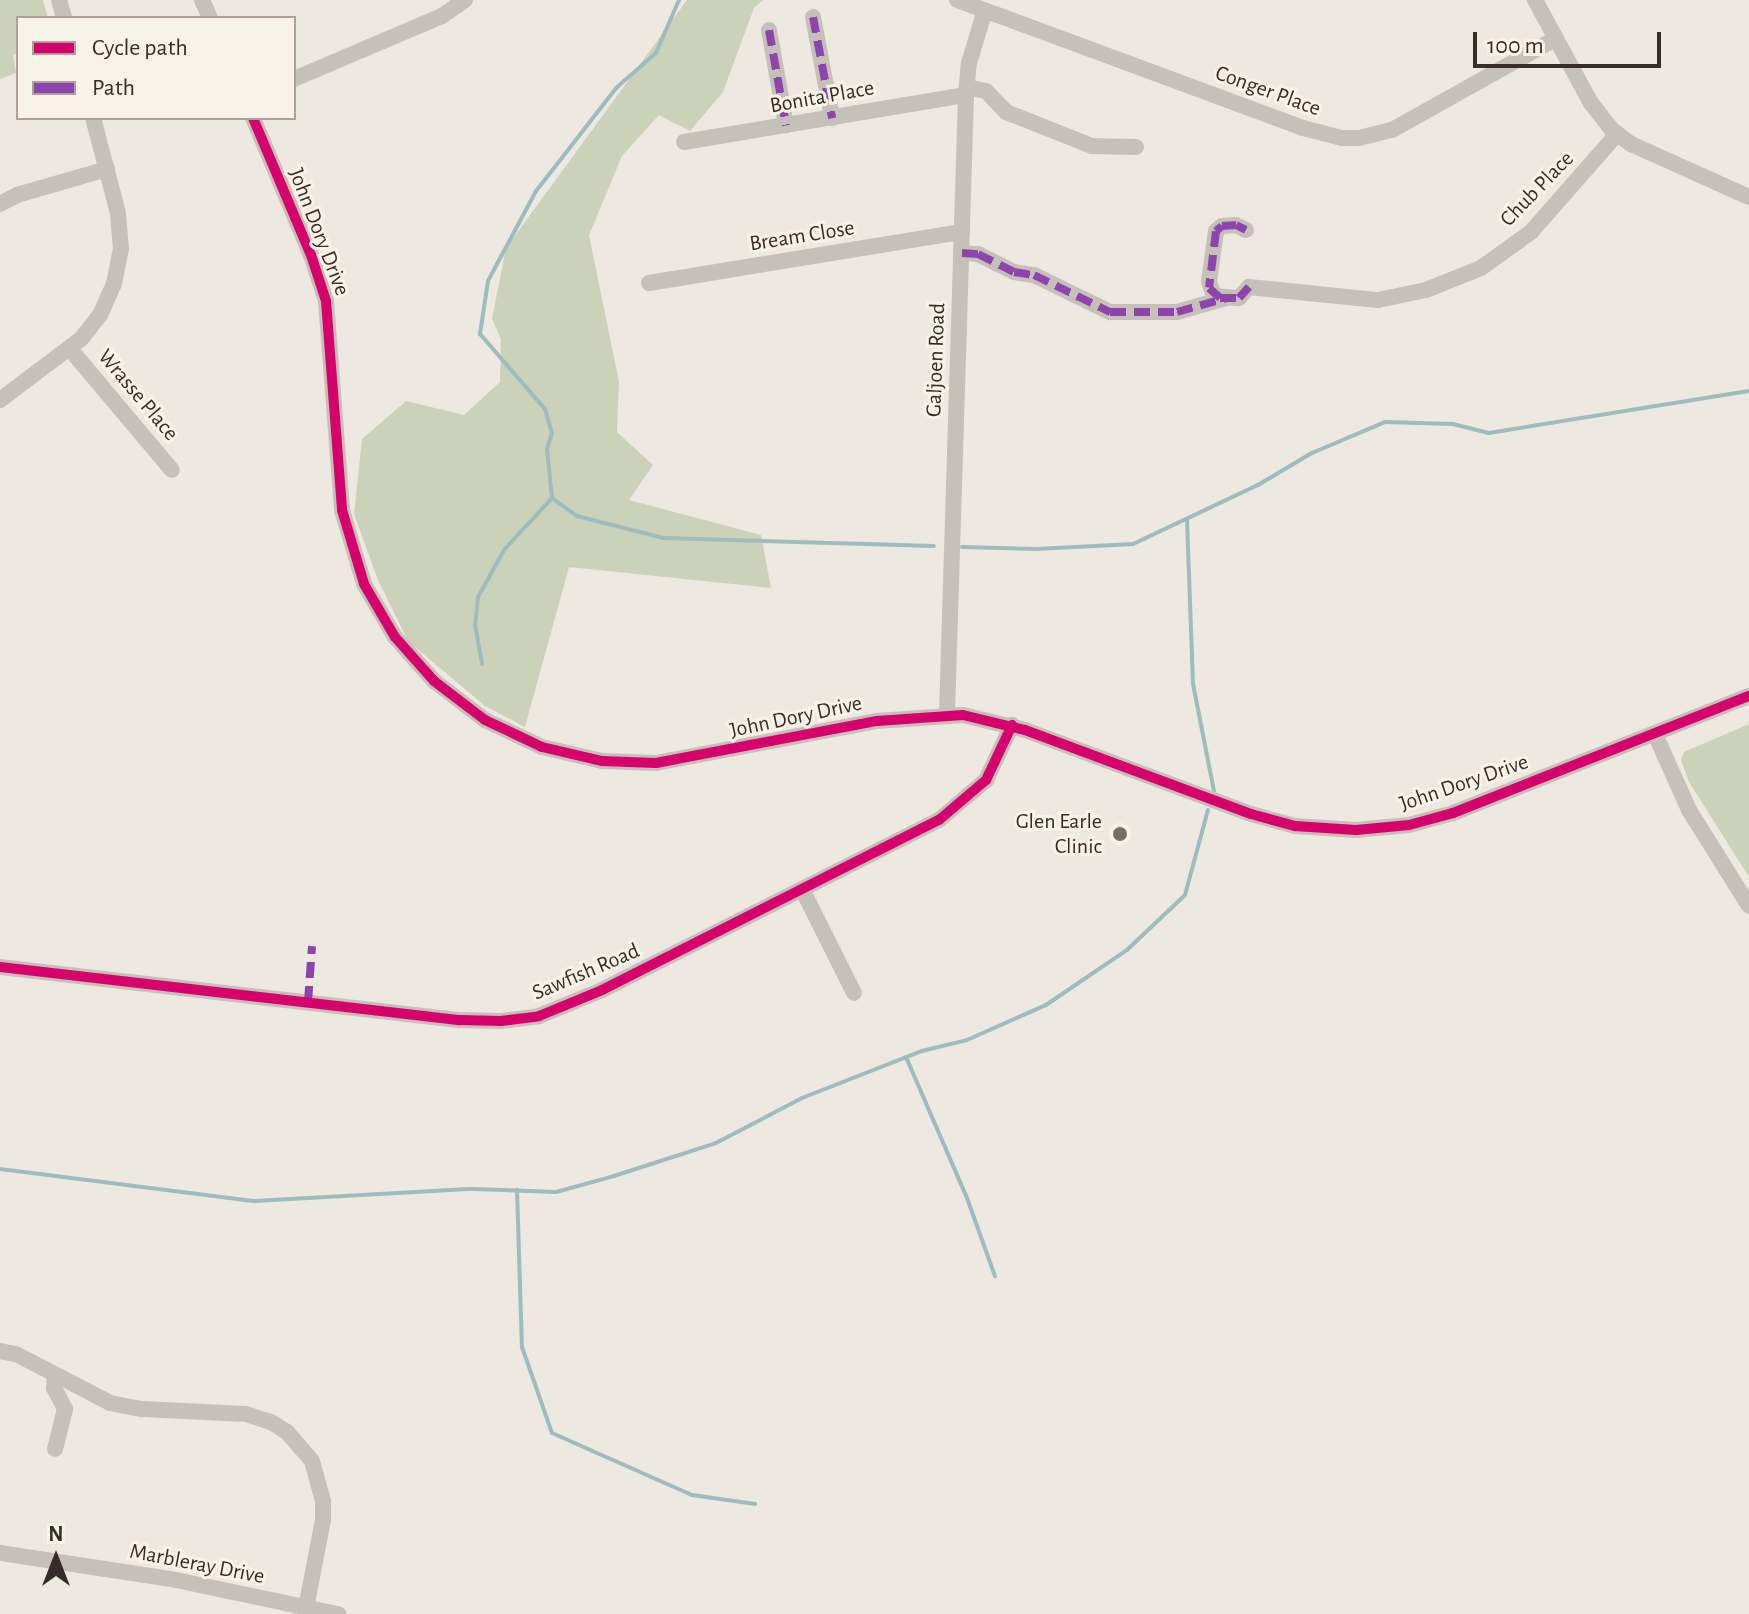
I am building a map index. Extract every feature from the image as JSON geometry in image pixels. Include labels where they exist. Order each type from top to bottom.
[{"type":"street","points":[[296,78],[442,16],[465,0]]},
{"type":"street","name":"Conger Place","points":[[957,0],[1303,128],[1342,138],[1368,137],[1392,130],[1555,39]]},
{"type":"street","points":[[1535,0],[1600,116],[1617,134],[1749,197]]},
{"type":"street","name":"Galjoen Road","points":[[947,714],[966,91],[972,51],[985,10]]},
{"type":"street","points":[[813,17],[832,118]]},
{"type":"street","points":[[769,30],[786,125]]},
{"type":"street","points":[[966,91],[986,91],[1006,112],[1092,146],[1136,147]]},
{"type":"street","name":"Bonita Place","points":[[684,142],[832,118],[966,91]]},
{"type":"street","points":[[0,400],[70,349],[100,315],[119,267],[118,213],[94,120]]},
{"type":"street","name":"John Dory Drive","points":[[254,120],[311,255],[326,301],[342,510],[354,561],[370,598],[395,637],[448,694],[485,720],[542,747],[587,759],[644,763],[696,758],[877,721],[947,714],[1012,725],[1251,814],[1295,826],[1347,830],[1396,827],[1441,817],[1749,696]]},
{"type":"street","name":"Chub Place","points":[[1226,298],[1239,298],[1249,287],[1378,300],[1450,281],[1481,268],[1531,232],[1617,134]]},
{"type":"street","points":[[0,204],[17,195],[107,169]]},
{"type":"street","points":[[1226,298],[1214,296],[1209,288],[1216,231],[1222,226],[1236,225],[1246,230]]},
{"type":"street","name":"Bream Close","points":[[649,283],[962,232]]},
{"type":"street","points":[[962,253],[978,254],[1014,272],[1034,275],[1110,312],[1177,312],[1226,298]]},
{"type":"street","name":"Wrasse Place","points":[[70,349],[172,470]]},
{"type":"street","name":"Sawfish Road","points":[[0,967],[460,1020],[514,1020],[575,1003],[958,807],[996,764],[1012,725]]},
{"type":"street","points":[[1655,734],[1689,810],[1749,906]]},
{"type":"street","points":[[802,889],[854,993]]},
{"type":"street","points":[[0,1351],[16,1354],[110,1403],[142,1409],[246,1414],[271,1422],[294,1438],[316,1471],[323,1501],[323,1520],[306,1608]]},
{"type":"street","points":[[55,1375],[54,1388],[65,1409],[55,1449]]},
{"type":"street","name":"Marbleray Drive","points":[[0,1553],[176,1580],[338,1614]]},
{"type":"green space","points":[[0,0],[43,0],[47,16],[16,16],[16,54],[13,55],[16,73],[0,79]]},
{"type":"green space","points":[[687,0],[763,0],[754,8],[723,92],[690,131],[659,115],[622,156],[589,235],[619,382],[617,432],[653,465],[629,500],[761,535],[771,588],[569,567],[525,727],[485,706],[408,641],[378,580],[354,514],[362,439],[406,401],[464,415],[500,382],[501,339],[492,319],[506,248]]},
{"type":"green space","points":[[1749,724],[1749,877],[1689,782],[1681,760],[1684,752]]},
{"type":"waterway","points":[[679,0],[656,53],[617,87],[536,191],[488,281],[480,334],[545,409],[552,433],[547,449],[552,498],[577,516],[663,538],[934,546]]},
{"type":"waterway","points":[[962,547],[1036,549],[1133,544],[1258,485],[1312,453],[1385,422],[1453,424],[1489,433],[1749,391]]},
{"type":"waterway","points":[[482,664],[475,626],[478,597],[504,550],[552,498]]},
{"type":"waterway","points":[[1187,520],[1193,684],[1214,791]]},
{"type":"waterway","points":[[0,1169],[255,1201],[473,1189],[556,1192],[614,1176],[716,1143],[802,1098],[922,1051],[967,1040],[1046,1005],[1127,950],[1185,895],[1208,810]]},
{"type":"waterway","points":[[906,1057],[967,1198],[995,1276]]},
{"type":"waterway","points":[[517,1190],[522,1347],[552,1433],[692,1495],[755,1504]]},
{"type":"marked path","points":[[813,17],[832,118]]},
{"type":"marked path","points":[[769,30],[786,125]]},
{"type":"marked path","points":[[1246,230],[1236,225],[1222,226],[1216,231],[1209,288],[1220,298],[1239,298],[1249,287]]},
{"type":"marked path","points":[[962,253],[978,254],[1014,272],[1034,275],[1110,312],[1177,312],[1226,298]]},
{"type":"marked path","points":[[308,1002],[312,946]]},
{"type":"cycle path","points":[[254,120],[311,255],[326,301],[342,510],[364,584],[395,637],[434,681],[485,720],[542,747],[602,761],[656,763],[877,721],[963,715],[1025,730],[1251,814],[1295,826],[1356,830],[1409,825],[1453,813],[1749,696]]},
{"type":"cycle path","points":[[0,967],[460,1020],[501,1021],[539,1016],[602,990],[939,820],[986,780],[1012,725]]},
{"type":"place","name":"Glen Earle Clinic","points":[[1120,834]]}]
